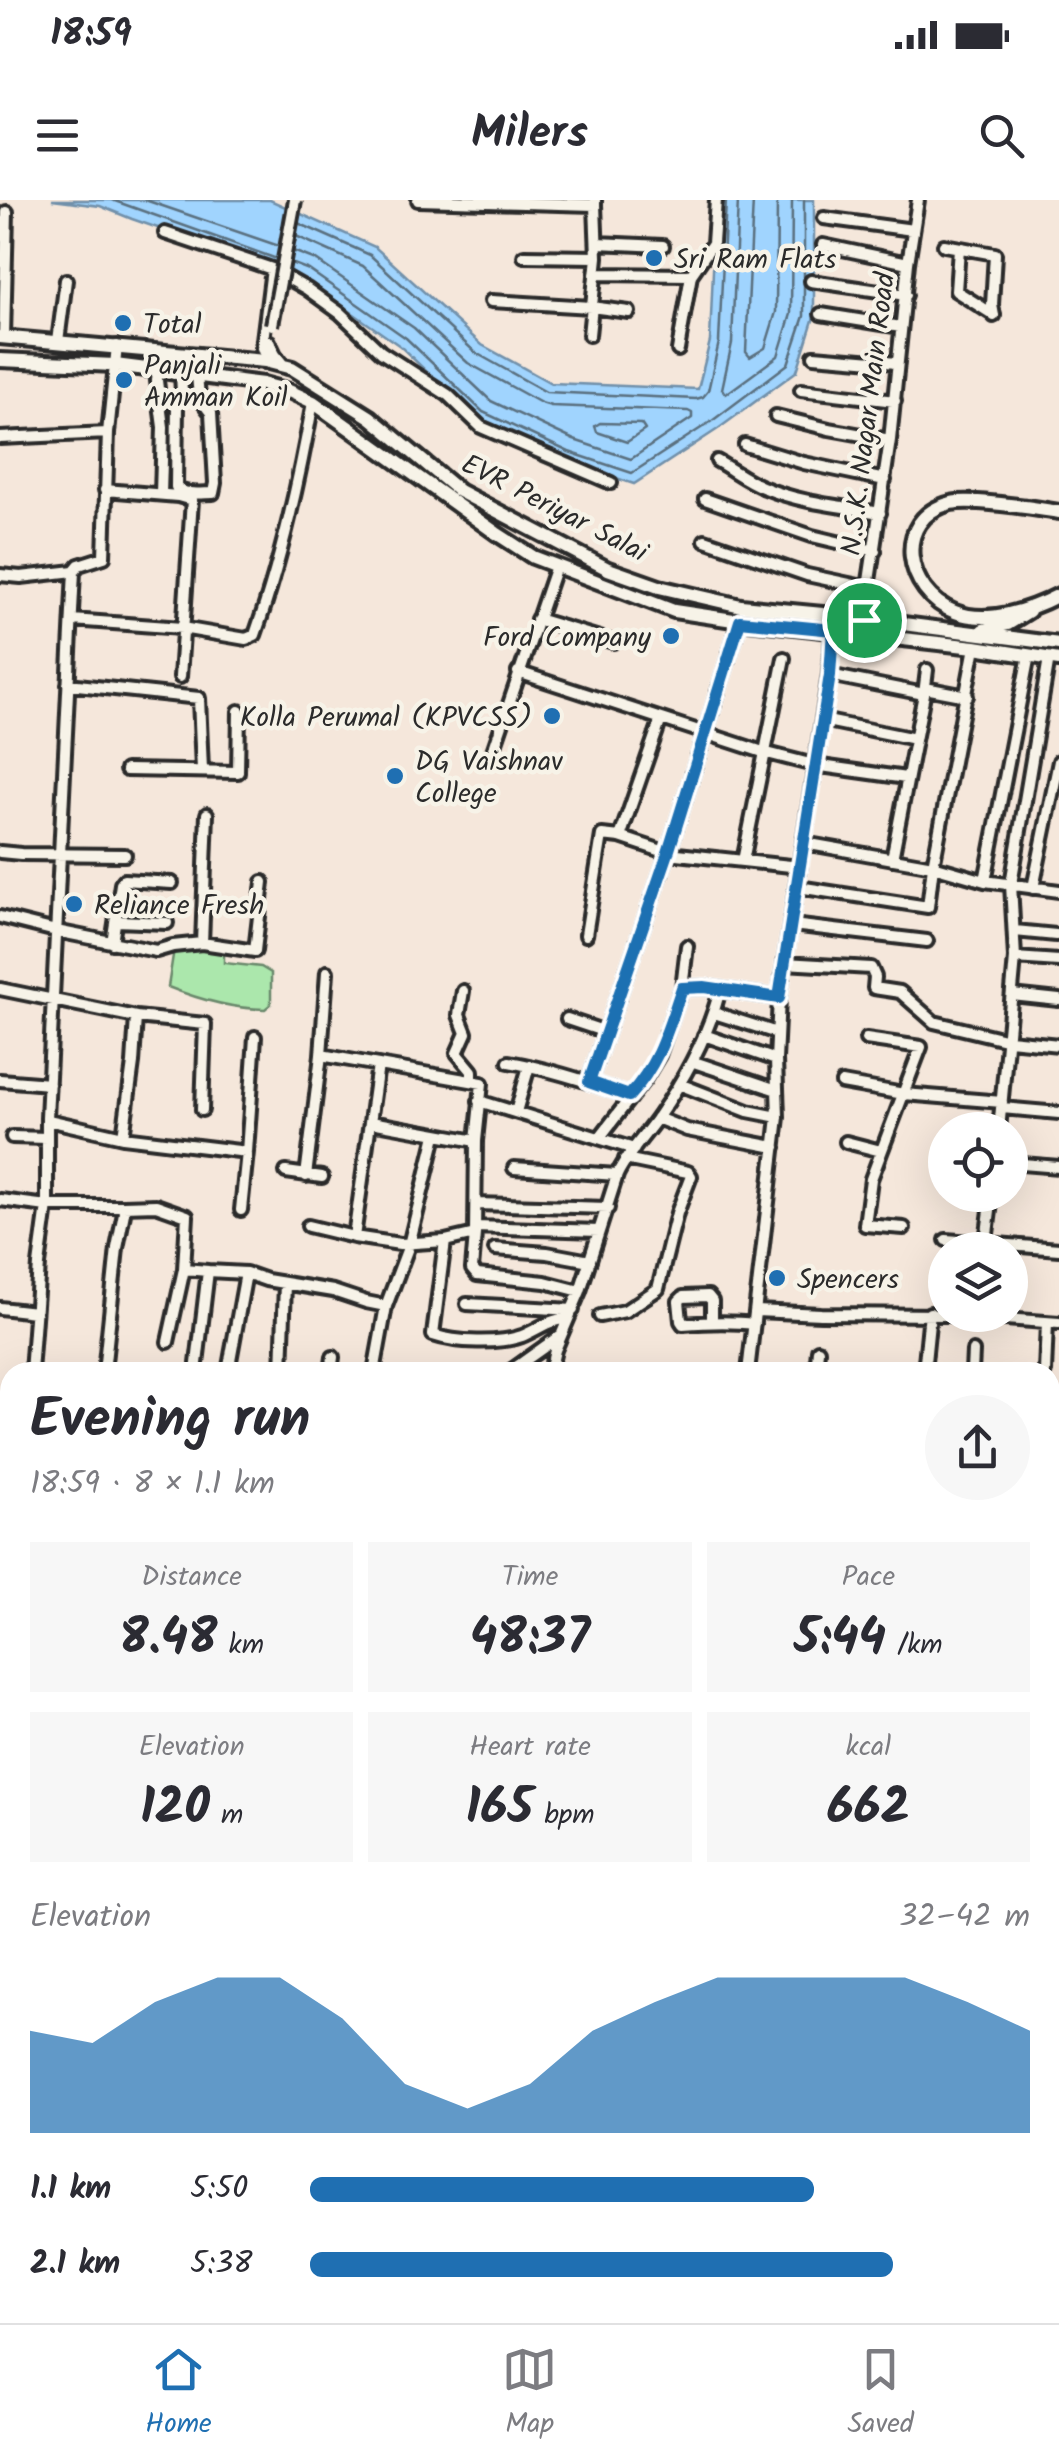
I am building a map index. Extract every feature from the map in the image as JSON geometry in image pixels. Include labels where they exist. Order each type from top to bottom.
[{"type":"main road","name":"EVR Periyar Salai","points":[[2,337],[267,352],[370,417],[459,491],[608,569],[659,587],[741,606],[833,615],[864,626],[973,640],[1059,644]]},
{"type":"main road","name":"EVR Periyar Salai","points":[[0,360],[158,369],[263,384],[289,392],[312,402],[496,533],[556,566],[674,611],[833,630],[864,626]]},
{"type":"main road","points":[[1033,607],[983,616],[952,612],[925,589],[912,566],[914,534],[926,516],[956,502],[1059,512]]},
{"type":"main road","points":[[973,640],[1059,595]]},
{"type":"main road","name":"EVR Periyar Salai","points":[[973,640],[1054,659]]},
{"type":"street","points":[[263,384],[295,200]]},
{"type":"street","points":[[418,200],[595,203],[597,243],[589,334]]},
{"type":"street","points":[[678,350],[690,275],[713,243],[716,200]]},
{"type":"street","name":"N.S.K. Nagar Main Road","points":[[864,626],[918,200]]},
{"type":"street","points":[[2,337],[8,212]]},
{"type":"street","points":[[824,218],[914,230]]},
{"type":"street","points":[[165,233],[272,269],[307,289],[381,352],[448,395],[481,427],[610,483]]},
{"type":"street","points":[[597,243],[663,246]]},
{"type":"street","points":[[823,245],[908,263]]},
{"type":"street","points":[[944,245],[995,254],[994,316],[956,291],[960,248]]},
{"type":"street","points":[[524,256],[596,257]]},
{"type":"street","points":[[267,352],[262,348],[272,269]]},
{"type":"street","points":[[595,274],[690,275]]},
{"type":"street","points":[[58,341],[66,280]]},
{"type":"street","points":[[812,281],[906,295]]},
{"type":"street","points":[[492,301],[629,312]]},
{"type":"street","points":[[822,314],[901,327]]},
{"type":"street","points":[[32,1362],[46,1206],[74,572],[78,566],[104,557],[108,433],[117,346]]},
{"type":"street","points":[[814,356],[898,363]]},
{"type":"street","points":[[158,369],[163,427],[161,494]]},
{"type":"street","points":[[181,373],[182,394],[176,405],[176,487],[186,493],[212,493],[215,482],[211,413],[199,397],[196,375]]},
{"type":"street","points":[[800,390],[895,401]]},
{"type":"street","points":[[72,620],[182,628],[246,639],[256,634],[297,488],[312,402]]},
{"type":"street","points":[[776,416],[890,440]]},
{"type":"street","points":[[0,438],[108,433]]},
{"type":"street","points":[[746,445],[804,463],[885,480]]},
{"type":"street","points":[[717,462],[783,494],[880,513]]},
{"type":"street","points":[[105,490],[192,500],[180,677]]},
{"type":"street","points":[[705,499],[812,536],[875,552]]},
{"type":"street","points":[[705,540],[806,576],[868,588]]},
{"type":"street","points":[[490,760],[556,566]]},
{"type":"street","points":[[0,575],[74,572]]},
{"type":"street","points":[[749,1362],[778,1117],[779,998],[830,675],[833,615]]},
{"type":"street","points":[[537,619],[613,642]]},
{"type":"street","points":[[589,1082],[668,853],[740,621]]},
{"type":"street","points":[[798,887],[928,907],[973,640]]},
{"type":"street","points":[[985,882],[1029,655]]},
{"type":"street","points":[[743,861],[784,658]]},
{"type":"street","points":[[1001,1112],[1015,958],[1011,884],[1054,659]]},
{"type":"street","points":[[892,859],[927,670]]},
{"type":"street","points":[[518,672],[763,752],[906,778]]},
{"type":"street","points":[[830,675],[966,696]]},
{"type":"street","points":[[68,684],[199,698],[202,770]]},
{"type":"street","points":[[126,770],[240,771],[239,711]]},
{"type":"street","points":[[620,837],[661,720]]},
{"type":"street","points":[[822,720],[915,738]]},
{"type":"street","points":[[1033,888],[1059,762]]},
{"type":"street","points":[[202,943],[208,814]]},
{"type":"street","points":[[586,935],[602,835],[668,853],[800,867]]},
{"type":"street","points":[[804,844],[933,866],[985,882],[1059,891]]},
{"type":"street","points":[[0,852],[125,855]]},
{"type":"street","points":[[112,942],[120,884],[124,880],[172,883]]},
{"type":"street","points":[[0,917],[156,951],[202,943],[254,951],[262,882]]},
{"type":"street","points":[[116,921],[167,922]]},
{"type":"street","points":[[792,925],[927,940]]},
{"type":"street","points":[[1015,931],[1056,935]]},
{"type":"street","points":[[600,1137],[659,1055],[682,988],[687,946]]},
{"type":"street","points":[[1015,958],[1059,962]]},
{"type":"street","points":[[784,962],[871,968],[874,988],[900,992],[934,1022],[1009,1040],[1059,1045]]},
{"type":"street","points":[[306,1176],[326,972]]},
{"type":"street","points":[[682,988],[704,987],[779,998]]},
{"type":"street","points":[[0,989],[136,1017],[206,1024],[202,1110]]},
{"type":"street","points":[[552,1362],[617,1175],[694,1062],[720,990]]},
{"type":"street","points":[[463,991],[459,1015],[465,1038],[457,1053],[472,1071],[472,1082]]},
{"type":"street","points":[[1012,995],[1059,1000]]},
{"type":"street","points":[[714,1013],[777,1032]]},
{"type":"street","points":[[123,1137],[136,1017]]},
{"type":"street","points":[[567,1018],[606,1032]]},
{"type":"street","points":[[704,1035],[776,1060]]},
{"type":"street","points":[[240,1210],[248,1152],[254,1038]]},
{"type":"street","points":[[866,1039],[921,1047],[871,1179],[865,1225],[904,1228]]},
{"type":"street","points":[[320,1054],[482,1083],[472,1269],[477,1275],[580,1290]]},
{"type":"street","points":[[508,1062],[629,1096]]},
{"type":"street","points":[[694,1062],[777,1090]]},
{"type":"street","points":[[354,1237],[378,1064]]},
{"type":"street","points":[[516,1112],[529,1066]]},
{"type":"street","points":[[0,1080],[49,1084]]},
{"type":"street","points":[[680,1084],[748,1112],[778,1117]]},
{"type":"street","points":[[842,1084],[1059,1113]]},
{"type":"street","points":[[480,1101],[634,1149]]},
{"type":"street","points":[[657,1118],[686,1130],[775,1147]]},
{"type":"street","points":[[48,1120],[123,1137],[248,1152]]},
{"type":"street","points":[[371,1122],[476,1142]]},
{"type":"street","points":[[376,1362],[386,1306],[408,1245],[436,1135]]},
{"type":"street","points":[[12,1137],[47,1138]]},
{"type":"street","points":[[846,1142],[882,1151]]},
{"type":"street","points":[[600,1316],[625,1311],[658,1290],[677,1213],[691,1176],[688,1172],[625,1159]]},
{"type":"street","points":[[1028,1164],[1059,1167]]},
{"type":"street","points":[[514,1168],[617,1175]]},
{"type":"street","points":[[286,1172],[322,1178]]},
{"type":"street","points":[[0,1200],[46,1206],[156,1205],[187,1216],[184,1269],[168,1342]]},
{"type":"street","points":[[476,1204],[608,1208]]},
{"type":"street","points":[[105,1362],[123,1206]]},
{"type":"street","points":[[308,1226],[408,1245],[445,1241],[475,1230],[600,1231]]},
{"type":"street","points":[[445,1241],[433,1336],[457,1341],[516,1338],[570,1314]]},
{"type":"street","points":[[1028,1248],[1059,1249]]},
{"type":"street","points":[[495,1249],[590,1261]]},
{"type":"street","points":[[184,1269],[246,1273],[386,1306]]},
{"type":"street","points":[[197,1362],[208,1270]]},
{"type":"street","points":[[230,1362],[246,1273]]},
{"type":"street","points":[[282,1362],[285,1283]]},
{"type":"street","points":[[712,1322],[712,1301],[703,1295],[683,1297],[680,1301],[684,1324],[754,1324]]},
{"type":"street","points":[[467,1304],[570,1314]]},
{"type":"street","points":[[0,1308],[35,1312]]},
{"type":"street","points":[[756,1311],[928,1313]]},
{"type":"street","points":[[1028,1321],[1053,1323],[1047,1362]]},
{"type":"street","points":[[925,1362],[928,1332]]},
{"type":"street","points":[[523,1362],[562,1335]]},
{"type":"street","points":[[817,1362],[818,1350]]},
{"type":"street","points":[[973,1362],[974,1351]]},
{"type":"street","points":[[332,1362],[333,1357]]},
{"type":"green space","points":[[201,945],[224,950],[224,963],[261,967],[271,973],[271,1004],[265,1009],[228,1005],[168,987],[174,949]]},
{"type":"water","points":[[52,200],[270,200],[375,247],[482,345],[551,383],[698,389],[710,341],[716,200],[814,200],[814,317],[797,371],[634,484],[566,461],[477,420],[400,346],[304,279],[100,206]]},
{"type":"place","name":"Sri Ram Flats","points":[[654,258]]},
{"type":"place","name":"Total","points":[[123,323]]},
{"type":"place","name":"Panjali Amman Koil","points":[[124,380]]},
{"type":"place","name":"Ford Company","points":[[671,636]]},
{"type":"place","name":"Kolla Perumal (KPVCSS)","points":[[552,716]]},
{"type":"place","name":"DG Vaishnav College","points":[[395,776]]},
{"type":"place","name":"Reliance Fresh","points":[[74,904]]},
{"type":"place","name":"Spencers","points":[[777,1278]]},
{"type":"route","points":[[864,620],[833,615],[833,630],[740,621],[668,853],[589,1082],[629,1096],[659,1055],[682,988],[704,987],[779,998],[830,675],[833,630],[864,633],[864,620]]}]
